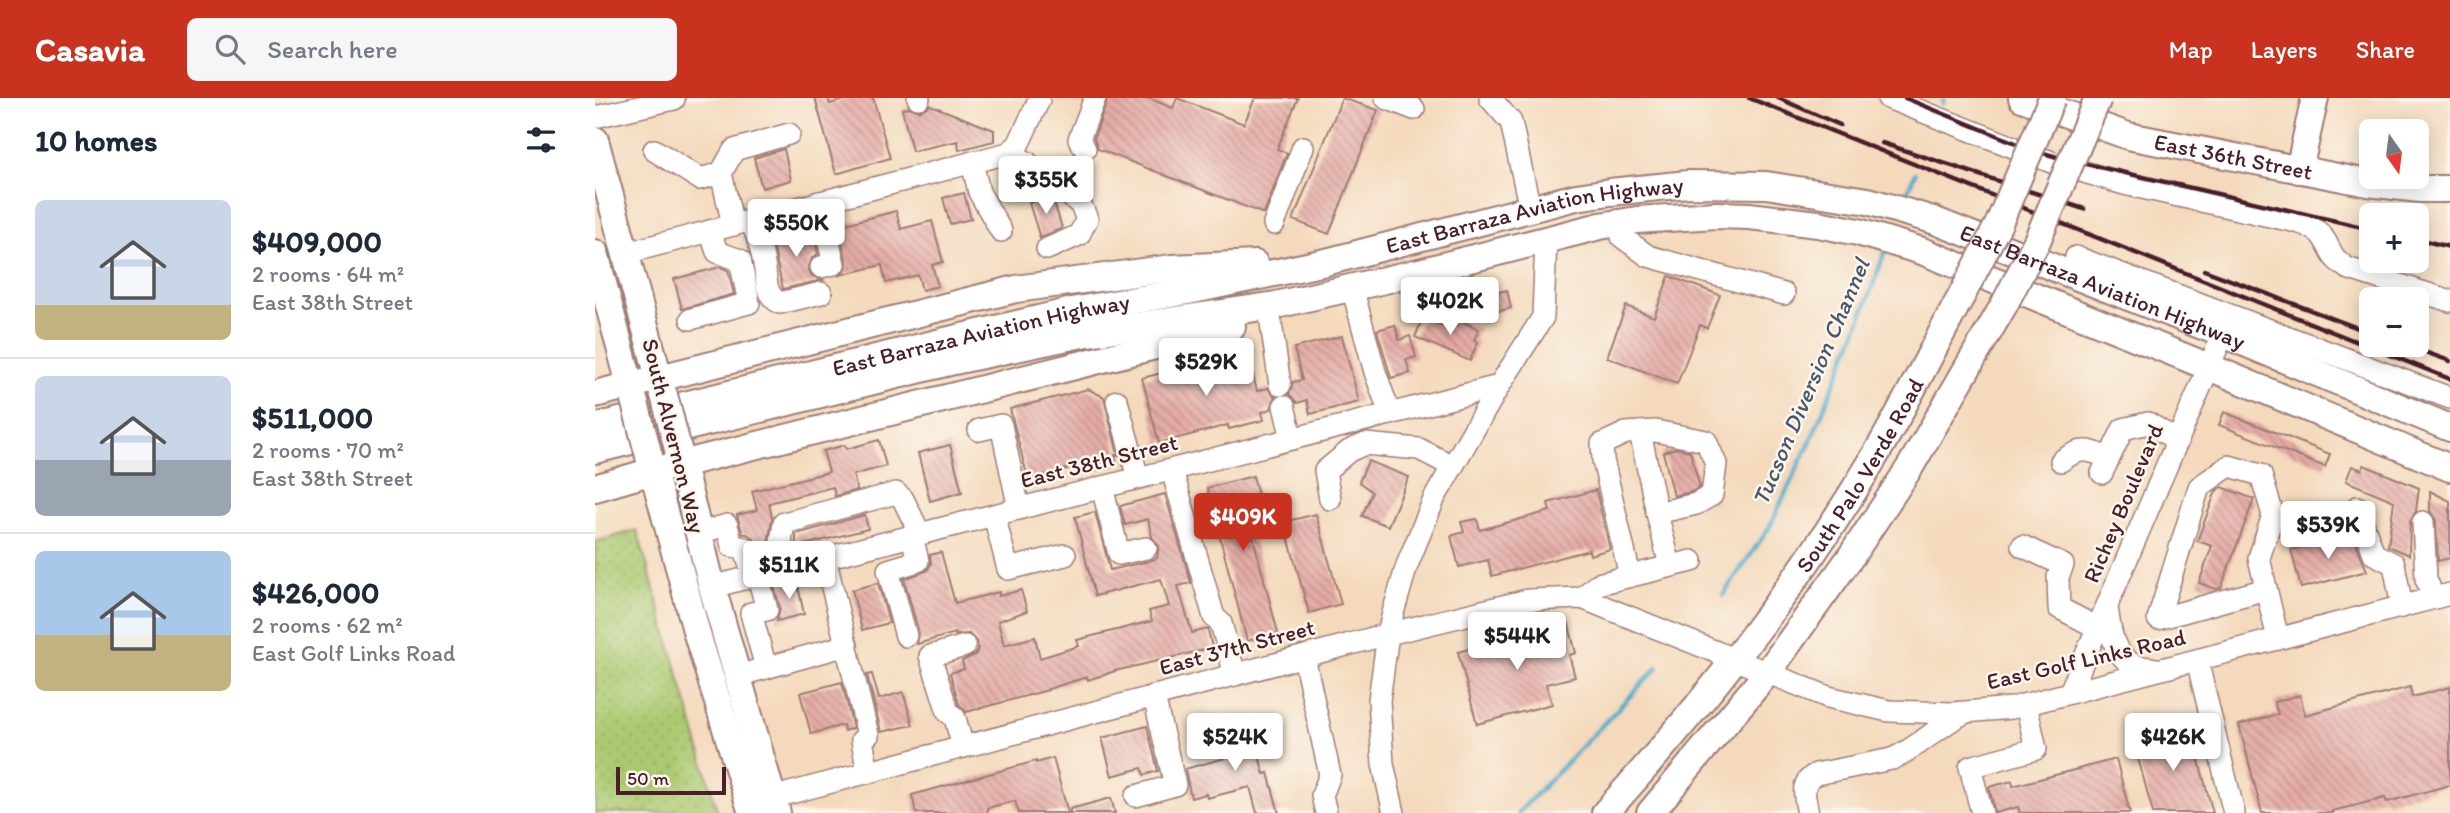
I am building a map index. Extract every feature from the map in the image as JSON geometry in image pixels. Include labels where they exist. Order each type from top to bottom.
[{"type":"main road","name":"East 36th Street","points":[[2022,98],[2128,135],[2368,183],[2420,189],[2450,189]]},
{"type":"main road","name":"South Palo Verde Road","points":[[1605,813],[1673,737],[1736,659],[1794,581],[1870,466],[1999,223],[2052,98]]},
{"type":"main road","name":"South Palo Verde Road","points":[[1650,813],[1768,672],[1852,555],[1910,467],[2004,305],[2036,241],[2098,98]]},
{"type":"main road","points":[[2299,170],[2315,98]]},
{"type":"main road","name":"South Alvernon Way","points":[[595,140],[737,676],[763,807]]},
{"type":"main road","name":"East Barraza Aviation Highway","points":[[595,450],[715,408],[1077,310],[1326,262],[1576,197],[1688,184],[1766,185],[1835,195],[1868,201],[1933,220],[2223,334],[2450,428]]},
{"type":"main road","points":[[1546,238],[1552,222],[1577,209],[1657,194],[1732,189],[1835,195]]},
{"type":"main road","name":"East Barraza Aviation Highway","points":[[600,426],[715,408],[1081,334],[1276,305],[1621,222],[1684,216],[1749,216],[1818,224],[1858,232],[1922,251],[2450,468]]},
{"type":"main road","points":[[595,394],[632,394],[1016,289],[1172,268],[1285,262],[1409,239]]},
{"type":"main road","name":"South Alvernon Way","points":[[595,253],[697,634],[763,807]]},
{"type":"main road","points":[[595,488],[651,464],[680,456],[1227,328],[1415,273]]},
{"type":"street","points":[[1084,149],[1079,139],[1095,98]]},
{"type":"street","points":[[1386,98],[1414,109]]},
{"type":"street","points":[[1490,98],[1511,122],[1530,209]]},
{"type":"street","points":[[1888,98],[2054,163],[2124,184],[2297,222],[2322,235],[2334,259],[2347,268],[2450,301]]},
{"type":"street","points":[[595,117],[674,99]]},
{"type":"street","points":[[626,253],[972,162],[1017,157],[1018,145],[1038,99]]},
{"type":"street","points":[[653,150],[700,179],[721,173],[734,150],[789,134]]},
{"type":"street","points":[[1273,223],[1303,147]]},
{"type":"street","points":[[972,162],[979,192],[1001,231]]},
{"type":"street","points":[[721,173],[742,222],[765,265],[764,279],[773,300],[780,303],[821,293]]},
{"type":"street","points":[[1047,249],[1079,235],[1087,219],[1081,205],[1058,187]]},
{"type":"street","points":[[819,202],[834,264],[821,267]]},
{"type":"street","points":[[1621,222],[1622,237],[1647,256],[1784,294]]},
{"type":"street","points":[[691,319],[750,303],[740,260],[716,252],[710,231]]},
{"type":"street","points":[[1394,813],[1383,764],[1379,700],[1388,634],[1406,565],[1435,497],[1499,386],[1543,317],[1546,238]]},
{"type":"street","points":[[2076,257],[2450,398]]},
{"type":"street","points":[[1353,291],[1375,372],[1390,414]]},
{"type":"street","points":[[1269,316],[1282,396],[1293,439]]},
{"type":"street","name":"Richey Boulevard","points":[[2070,692],[2223,334]]},
{"type":"street","name":"East 38th Street","points":[[712,587],[1499,386]]},
{"type":"street","points":[[1117,401],[1138,478]]},
{"type":"street","points":[[2061,461],[2074,452],[2088,450],[2105,465],[2123,429],[2148,423],[2178,441]]},
{"type":"street","points":[[979,430],[1001,425],[1019,509]]},
{"type":"street","points":[[1630,576],[1603,460],[1602,444],[1626,433],[1655,431],[1706,441],[1716,464],[1713,495],[1696,504],[1657,513]]},
{"type":"street","points":[[1640,432],[1670,566]]},
{"type":"street","points":[[1330,499],[1325,471],[1349,451],[1365,444],[1419,449],[1452,467]]},
{"type":"street","points":[[2266,589],[2158,619],[2199,487],[2229,466],[2261,475],[2273,515],[2259,558],[2278,639]]},
{"type":"street","points":[[1173,470],[1214,617],[1221,624],[1235,675]]},
{"type":"street","points":[[1102,487],[1119,554],[1146,548]]},
{"type":"street","points":[[788,568],[781,541],[784,523],[897,493],[903,499],[916,535],[918,561],[888,570],[906,636]]},
{"type":"street","points":[[2357,507],[2374,554],[2394,564],[2402,607]]},
{"type":"street","points":[[994,515],[1008,569],[1065,555]]},
{"type":"street","points":[[2423,522],[2426,579],[2442,596]]},
{"type":"street","points":[[699,533],[727,525],[732,547],[745,548],[767,610],[751,613],[766,668]]},
{"type":"street","points":[[2022,546],[2063,565],[2058,577],[2059,608],[2098,628]]},
{"type":"street","points":[[825,558],[868,735],[862,740],[868,772]]},
{"type":"street","points":[[1582,598],[1598,584],[1692,561]]},
{"type":"street","name":"East Golf Links Road","points":[[1736,659],[1828,697],[1889,711],[1966,712],[2012,708],[2442,596]]},
{"type":"street","name":"East 37th Street","points":[[763,807],[868,772],[1388,634],[1528,600],[1582,598],[1736,659]]},
{"type":"street","points":[[2107,607],[2111,637],[2118,651],[2134,665],[2159,669]]},
{"type":"street","points":[[737,676],[847,645]]},
{"type":"street","points":[[963,747],[955,718],[948,712],[930,656],[965,646]]},
{"type":"street","points":[[1304,657],[1330,775],[1322,796],[1326,813]]},
{"type":"street","points":[[2197,660],[2234,813]]},
{"type":"street","points":[[1136,796],[1175,785],[1154,696]]},
{"type":"street","points":[[1982,813],[1971,767],[2036,749],[2026,704]]},
{"type":"street","points":[[1889,711],[1910,723],[1915,736],[1912,747]]},
{"type":"street","points":[[1808,813],[1804,788],[1808,778],[1889,761],[1966,712]]},
{"type":"green space","points":[[637,530],[718,813],[595,813],[595,542]]},
{"type":"building","points":[[815,98],[828,98],[830,104],[851,98],[873,98],[890,158],[836,174]]},
{"type":"building","points":[[1108,98],[1148,98],[1173,108],[1177,98],[1244,124],[1255,98],[1298,98],[1277,149],[1287,153],[1264,214],[1098,149],[1094,138]]},
{"type":"building","points":[[1342,98],[1378,110],[1329,234],[1293,220]]},
{"type":"building","points":[[930,105],[994,130],[994,141],[959,150],[958,141],[912,151],[902,109],[909,107],[919,111]]},
{"type":"building","points":[[784,149],[791,180],[762,188],[754,158]]},
{"type":"building","points":[[964,193],[971,219],[950,224],[943,198]]},
{"type":"building","points":[[1050,197],[1062,228],[1040,238],[1029,203]]},
{"type":"building","points":[[896,211],[901,229],[932,221],[943,262],[932,265],[938,286],[922,290],[918,275],[886,283],[882,265],[840,275],[847,262],[838,226]]},
{"type":"building","points":[[812,230],[818,254],[812,258],[808,269],[812,276],[823,280],[783,289],[772,241]]},
{"type":"building","points":[[720,267],[728,270],[734,294],[682,309],[674,279]]},
{"type":"building","points":[[1669,276],[1720,295],[1707,328],[1700,325],[1677,384],[1607,357],[1626,306],[1654,317]]},
{"type":"building","points":[[1507,290],[1511,308],[1480,316],[1475,298]]},
{"type":"building","points":[[1451,317],[1479,329],[1474,340],[1478,342],[1470,361],[1415,337],[1423,318],[1446,328]]},
{"type":"building","points":[[1395,325],[1399,340],[1410,336],[1416,357],[1406,360],[1410,373],[1391,378],[1377,330]]},
{"type":"building","points":[[1342,336],[1359,402],[1310,414],[1307,400],[1297,403],[1289,394],[1293,382],[1302,380],[1294,348]]},
{"type":"building","points":[[1247,352],[1257,391],[1268,388],[1275,397],[1271,409],[1262,412],[1264,420],[1229,429],[1228,425],[1159,443],[1142,378]]},
{"type":"building","points":[[1088,389],[1104,397],[1118,455],[1115,455],[1117,465],[1080,474],[1078,466],[1028,479],[1010,409]]},
{"type":"building","points":[[2224,412],[2330,454],[2325,467],[2219,425]]},
{"type":"building","points":[[879,440],[886,466],[853,475],[857,490],[835,496],[833,487],[769,503],[772,518],[768,544],[758,546],[753,538],[743,534],[737,515],[757,510],[752,491],[829,472],[823,451],[845,445],[846,449]]},
{"type":"building","points":[[950,445],[962,492],[930,501],[918,453]]},
{"type":"building","points":[[1676,448],[1690,451],[1700,487],[1674,496],[1663,452]]},
{"type":"building","points":[[1368,461],[1409,477],[1388,526],[1362,516],[1372,492],[1359,482]]},
{"type":"building","points":[[2364,465],[2419,488],[2416,511],[2410,522],[2409,555],[2388,546],[2394,501],[2346,481],[2352,466],[2362,470]]},
{"type":"building","points":[[1253,476],[1264,518],[1249,522],[1278,633],[1247,641],[1207,488]]},
{"type":"building","points":[[2222,487],[2254,499],[2221,588],[2216,589],[2199,583],[2212,546],[2197,541],[2216,491]]},
{"type":"building","points":[[1596,490],[1610,549],[1590,555],[1589,550],[1492,576],[1488,560],[1459,567],[1451,536],[1464,532],[1461,522],[1477,519],[1480,530],[1550,511],[1548,503]]},
{"type":"building","points":[[2430,491],[2450,501],[2450,558],[2438,561],[2436,521],[2430,511]]},
{"type":"building","points":[[1165,494],[1191,583],[1178,586],[1192,633],[1208,629],[1212,648],[1088,680],[1087,677],[966,712],[959,704],[950,673],[964,669],[962,661],[975,655],[977,642],[969,634],[955,633],[917,644],[919,633],[904,579],[927,571],[931,564],[930,555],[941,552],[955,603],[999,592],[999,596],[1021,590],[1027,611],[998,621],[1004,645],[1035,637],[1040,658],[1079,646],[1077,640],[1152,621],[1149,611],[1169,606],[1161,579],[1095,596],[1075,517],[1095,512],[1110,570],[1149,561],[1157,558],[1159,546],[1152,537],[1148,519],[1125,525],[1120,506]]},
{"type":"building","points":[[1316,514],[1341,604],[1309,613],[1284,522]]},
{"type":"building","points":[[865,515],[868,529],[796,547],[796,534]]},
{"type":"building","points":[[2352,533],[2367,571],[2301,588],[2291,550]]},
{"type":"building","points":[[797,581],[804,614],[777,621],[780,607],[774,587]]},
{"type":"building","points":[[878,583],[889,623],[862,630],[852,590]]},
{"type":"building","points":[[1568,622],[1576,653],[1569,655],[1575,677],[1546,684],[1552,704],[1477,724],[1458,652]]},
{"type":"building","points":[[872,674],[879,699],[903,692],[913,725],[881,732],[867,675]]},
{"type":"building","points":[[842,682],[853,728],[844,731],[843,725],[811,734],[800,693]]},
{"type":"building","points":[[2410,687],[2412,697],[2450,687],[2450,785],[2387,802],[2385,798],[2332,813],[2262,813],[2239,725],[2278,714],[2274,702],[2300,695],[2305,715]]},
{"type":"building","points":[[2189,725],[2213,813],[2153,813],[2133,740]]},
{"type":"building","points":[[1147,726],[1158,771],[1144,775],[1142,768],[1112,776],[1102,738]]},
{"type":"building","points":[[1251,727],[1264,774],[1268,773],[1279,813],[1257,813],[1250,787],[1207,798],[1206,794],[1191,798],[1185,769],[1225,758],[1219,735]]},
{"type":"building","points":[[1053,758],[1068,813],[1019,813],[1015,801],[987,808],[988,813],[916,813],[912,795]]},
{"type":"building","points":[[2116,759],[2130,813],[2020,813],[2018,807],[1995,813],[1989,787],[2012,781],[2013,786]]},
{"type":"building","points":[[1111,798],[1115,813],[1070,813],[1070,809]]},
{"type":"waterway","points":[[1942,104],[1944,98]]},
{"type":"waterway","name":"Tucson Diversion Channel","points":[[1904,201],[1915,173]]},
{"type":"waterway","name":"Tucson Diversion Channel","points":[[1723,595],[1769,528],[1810,442],[1855,334],[1886,249]]},
{"type":"waterway","name":"Tucson Diversion Channel","points":[[1518,813],[1658,667]]},
{"type":"railway","points":[[1749,98],[2450,379]]},
{"type":"railway","points":[[1778,98],[1840,125]]},
{"type":"railway","points":[[1905,98],[2033,150],[2064,159],[2359,226]]},
{"type":"railway","points":[[1882,143],[2084,209]]},
{"type":"railway","points":[[2429,242],[2450,247]]},
{"type":"railway","points":[[2204,270],[2359,328]]},
{"type":"railway","points":[[2429,354],[2450,361]]}]
